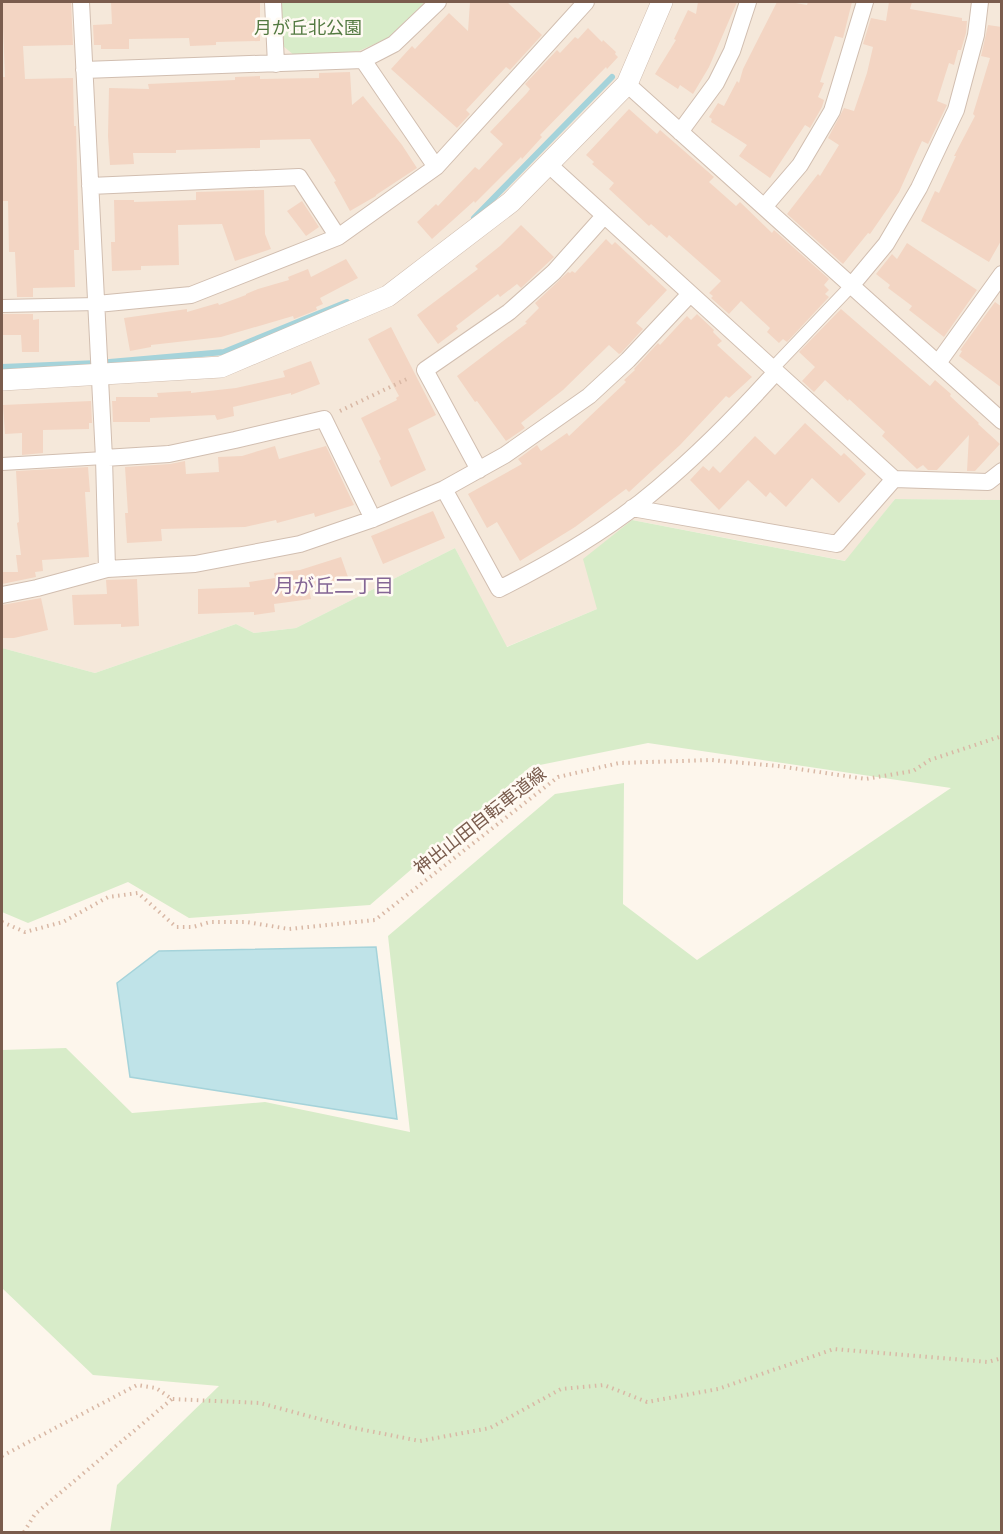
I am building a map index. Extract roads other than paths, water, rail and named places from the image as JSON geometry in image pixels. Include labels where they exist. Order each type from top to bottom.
[{"type":"street","points":[[81,2],[97,304],[107,569]]},
{"type":"street","points":[[273,2],[276,64]]},
{"type":"street","points":[[84,70],[363,60],[394,44],[429,8],[438,2]]},
{"type":"street","points":[[2,306],[97,304],[191,295],[338,237],[436,167],[586,2]]},
{"type":"street","points":[[2,380],[221,367],[388,296],[511,202],[627,84],[662,2]]},
{"type":"street","points":[[680,132],[716,83],[732,51],[748,2]]},
{"type":"street","points":[[764,207],[800,165],[832,111],[865,2]]},
{"type":"street","points":[[444,489],[499,589],[545,566],[657,489],[708,442],[851,286],[885,244],[919,188],[956,110],[976,35],[980,2]]},
{"type":"street","points":[[363,60],[436,167]]},
{"type":"street","points":[[627,84],[1002,421]]},
{"type":"street","points":[[548,164],[894,479],[988,482],[1002,471]]},
{"type":"street","points":[[90,186],[299,177],[338,237]]},
{"type":"street","points":[[479,470],[425,370],[509,312],[554,272],[604,216]]},
{"type":"street","points":[[938,363],[1002,274]]},
{"type":"street","points":[[2,595],[107,569],[195,564],[300,544],[373,519],[444,489],[505,455],[589,396],[628,360],[690,294]]},
{"type":"street","points":[[2,465],[169,454],[324,419],[373,519]]},
{"type":"street","points":[[632,507],[837,544],[894,479]]},
{"type":"water","points":[[376,947],[397,1119],[130,1077],[117,983],[159,951]]},
{"type":"waterway","points":[[474,218],[612,77]]},
{"type":"waterway","points":[[2,367],[98,363],[224,352],[347,302]]},
{"type":"district","name":"月が丘二丁目","points":[[334,586]]},
{"type":"park label","name":"月が丘北公園","points":[[308,28]]}]
